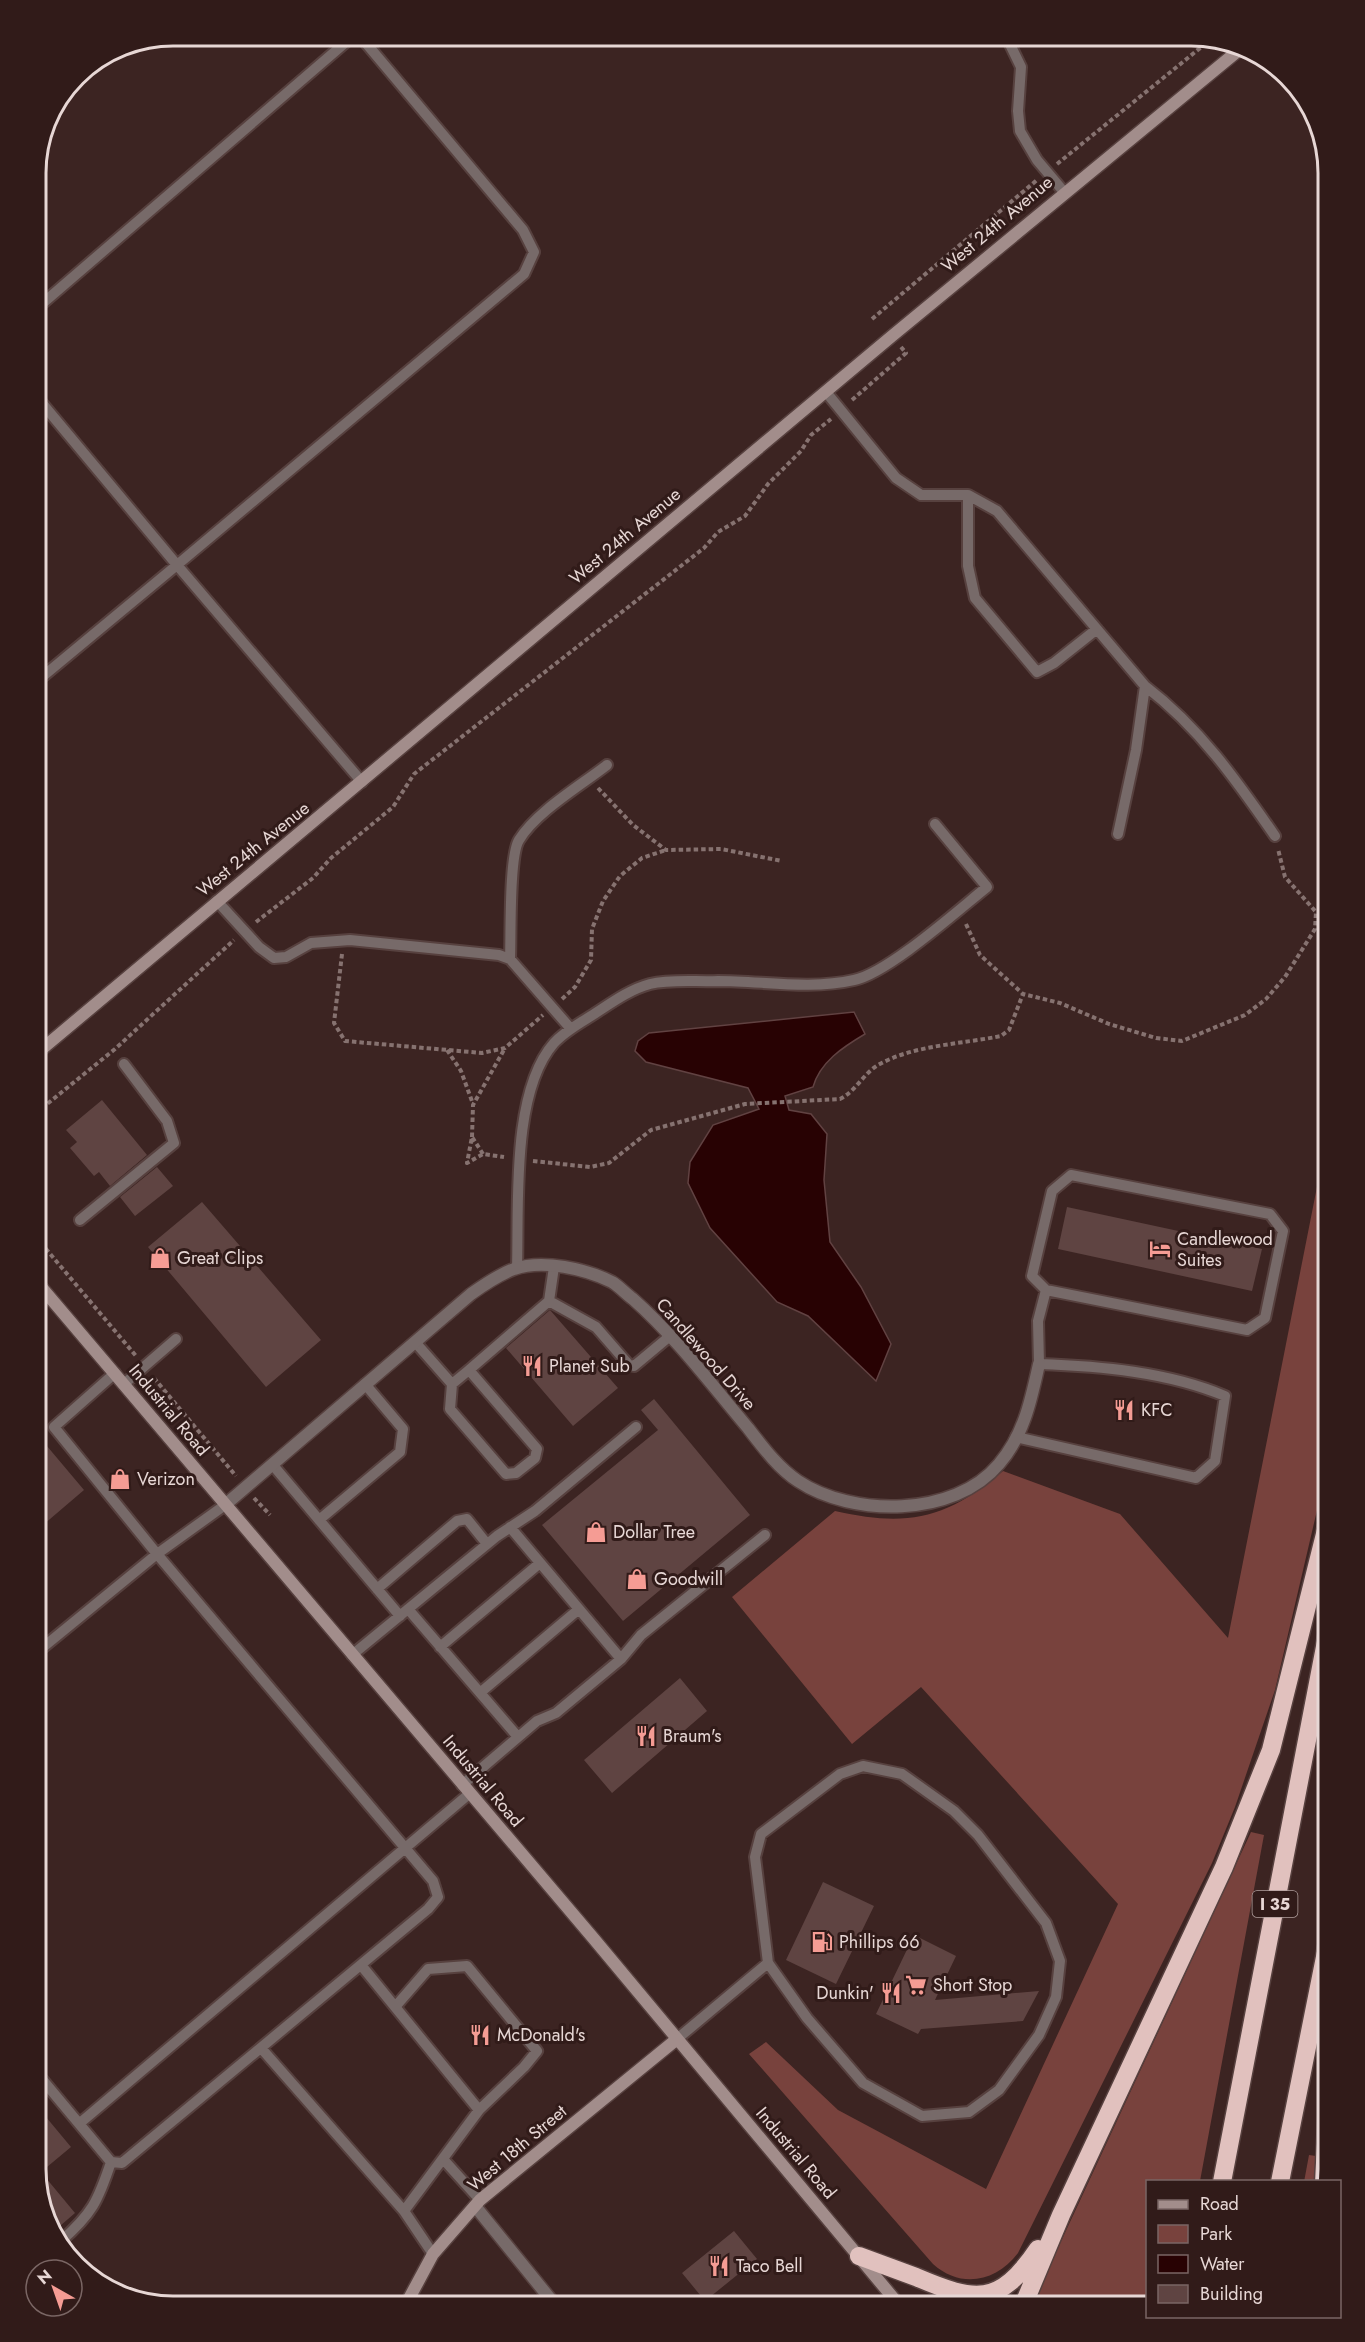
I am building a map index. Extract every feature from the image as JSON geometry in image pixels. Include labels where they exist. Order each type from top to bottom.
[{"type":"highway","points":[[1027,2296],[1060,2215],[1224,1867],[1271,1750],[1318,1562]]},
{"type":"highway","name":"I 35","points":[[1222,2180],[1318,1683]]},
{"type":"highway","points":[[1280,2180],[1318,1992]]},
{"type":"highway","points":[[968,2296],[999,2291],[1024,2270],[1060,2215]]},
{"type":"highway","points":[[859,2256],[942,2290],[966,2296]]},
{"type":"street","name":"West 24th Avenue","points":[[47,1045],[1064,192],[1234,54]]},
{"type":"street","name":"Candlewood Drive","points":[[225,1505],[471,1294],[493,1279],[517,1268],[574,1269],[613,1283],[670,1336],[767,1451],[796,1480],[830,1498],[895,1507],[934,1503],[971,1487],[999,1465],[1027,1420],[1039,1364]]},
{"type":"street","name":"Industrial Road","points":[[46,1293],[892,2296]]},
{"type":"street","name":"West 18th Street","points":[[411,2295],[433,2254],[477,2203],[677,2039]]},
{"type":"street","points":[[477,2203],[548,2295]]},
{"type":"lane","points":[[47,300],[340,47]]},
{"type":"lane","points":[[47,673],[524,274],[532,262],[534,252],[523,230],[369,47]]},
{"type":"lane","points":[[1011,47],[1021,67],[1018,111],[1020,130],[1037,160],[1064,192]]},
{"type":"lane","points":[[826,392],[896,478],[921,495],[968,495],[997,512],[1145,686],[1166,702],[1222,761],[1275,836]]},
{"type":"lane","points":[[47,409],[362,782]]},
{"type":"lane","points":[[968,495],[968,566],[975,598],[1037,672],[1054,663],[1097,629]]},
{"type":"lane","points":[[1118,834],[1136,750],[1145,686]]},
{"type":"lane","points":[[510,959],[511,893],[517,842],[530,825],[607,765]]},
{"type":"lane","points":[[517,1268],[520,1160],[526,1108],[536,1076],[554,1044],[571,1029],[622,995],[652,984],[721,981],[791,984],[855,980],[879,970],[987,887],[936,824]]},
{"type":"lane","points":[[217,901],[244,931],[274,958],[286,957],[310,943],[344,941],[499,955],[510,959],[571,1029]]},
{"type":"lane","points":[[80,1220],[174,1143],[167,1121],[124,1064]]},
{"type":"lane","points":[[1071,1175],[1270,1214],[1284,1231],[1265,1318],[1247,1330],[1046,1290],[1032,1276],[1052,1191],[1071,1175]]},
{"type":"lane","points":[[452,1384],[549,1301],[554,1267]]},
{"type":"lane","points":[[1016,1437],[1196,1478],[1215,1461],[1225,1395],[1194,1383],[1078,1365],[1039,1364],[1038,1322],[1046,1290]]},
{"type":"lane","points":[[549,1301],[596,1327],[629,1365],[634,1366],[670,1336]]},
{"type":"lane","points":[[124,1384],[176,1338]]},
{"type":"lane","points":[[415,1342],[452,1384],[450,1409],[506,1474],[516,1473],[535,1458],[537,1449],[469,1370]]},
{"type":"lane","points":[[46,2084],[111,2162],[122,2163],[428,1910],[438,1898],[433,1881],[157,1554],[54,1427],[115,1373]]},
{"type":"lane","points":[[319,1520],[399,1452],[403,1430],[365,1384]]},
{"type":"lane","points":[[352,1655],[487,1544],[535,1511],[636,1426]]},
{"type":"lane","points":[[272,1464],[378,1589],[440,1647],[518,1737]]},
{"type":"lane","points":[[46,1645],[157,1554],[225,1505]]},
{"type":"lane","points":[[378,1589],[457,1521],[467,1519],[487,1544]]},
{"type":"lane","points":[[510,1527],[621,1659]]},
{"type":"lane","points":[[80,2123],[405,1847],[518,1737],[537,1721],[556,1713],[621,1659],[641,1635],[765,1535]]},
{"type":"lane","points":[[440,1647],[540,1563]]},
{"type":"lane","points":[[481,1692],[579,1609]]},
{"type":"lane","points":[[863,1766],[902,1774],[954,1811],[978,1835],[1046,1923],[1060,1961],[1056,1997],[1039,2035],[999,2090],[969,2112],[922,2116],[863,2083],[807,2018],[768,1963],[755,1857],[761,1834],[840,1774],[863,1766]]},
{"type":"lane","points":[[677,2039],[768,1963]]},
{"type":"lane","points":[[361,1965],[479,2110]]},
{"type":"lane","points":[[395,2007],[428,1968],[467,1966],[537,2051],[525,2067],[479,2110],[404,2211]]},
{"type":"lane","points":[[261,2048],[404,2211],[433,2254]]},
{"type":"lane","points":[[443,2159],[477,2203]]},
{"type":"lane","points":[[66,2236],[83,2222],[99,2199],[111,2162]]},
{"type":"path","points":[[47,1104],[115,1049],[244,931],[313,878],[331,858],[393,807],[414,774],[704,548],[718,532],[745,516],[768,484],[801,451],[811,435],[906,353],[892,336]]},
{"type":"path","points":[[590,779],[633,825],[666,850]]},
{"type":"path","points":[[961,908],[980,954],[1023,994],[1060,1003],[1108,1024],[1156,1038],[1182,1041],[1245,1015],[1266,999],[1286,977],[1315,929],[1316,912],[1285,877],[1275,836]]},
{"type":"path","points":[[473,1105],[505,1048],[575,987],[591,960],[592,929],[603,901],[620,876],[642,858],[666,850],[721,849],[782,861]]},
{"type":"path","points":[[344,941],[334,1023],[345,1041],[482,1053],[505,1048]]},
{"type":"path","points":[[447,1050],[460,1071],[473,1105],[472,1137],[467,1163],[483,1154],[590,1167],[609,1163],[651,1130],[745,1104],[797,1100],[840,1100],[851,1094],[875,1066],[901,1055],[1001,1036],[1009,1030],[1023,994]]},
{"type":"path","points":[[472,1137],[483,1154]]},
{"type":"green space","points":[[1318,1182],[1318,1506],[1275,1690],[1235,1807],[1212,1863],[1018,2253],[1009,2263],[989,2276],[978,2279],[955,2277],[933,2264],[749,2054],[766,2042],[838,2110],[986,2189],[1118,1904],[921,1687],[852,1744],[732,1597],[835,1511],[883,1518],[924,1515],[963,1500],[1003,1471],[1120,1514],[1228,1638]]},
{"type":"green space","points":[[1251,1832],[1264,1835],[1200,2180],[1146,2180],[1146,2296],[1036,2296]]},
{"type":"green space","points":[[1309,2155],[1316,2156],[1316,2180],[1304,2180]]},
{"type":"water","points":[[854,1012],[865,1034],[841,1050],[827,1063],[816,1078],[813,1087],[785,1096],[789,1110],[811,1114],[827,1134],[824,1180],[830,1242],[861,1287],[891,1344],[876,1381],[808,1316],[777,1302],[710,1228],[688,1183],[690,1162],[713,1125],[759,1109],[748,1088],[646,1062],[635,1051],[638,1041],[649,1033]]},
{"type":"building","points":[[102,1100],[147,1155],[110,1186],[99,1172],[94,1176],[70,1148],[77,1142],[66,1130]]},
{"type":"building","points":[[157,1167],[173,1186],[135,1216],[120,1197]]},
{"type":"building","points":[[202,1202],[321,1340],[266,1387],[148,1247]]},
{"type":"building","name":"Candlewood Suites","points":[[1067,1207],[1262,1249],[1252,1291],[1058,1249]]},
{"type":"building","points":[[550,1310],[618,1388],[573,1426],[506,1348]]},
{"type":"building","points":[[654,1399],[750,1515],[623,1621],[542,1525],[658,1430],[641,1410]]},
{"type":"building","points":[[46,1445],[84,1490],[46,1522]]},
{"type":"building","name":"Braum's","points":[[680,1678],[707,1711],[612,1793],[584,1760]]},
{"type":"building","points":[[823,1882],[874,1906],[836,1984],[786,1960]]},
{"type":"building","points":[[914,1935],[956,1956],[935,2000],[1039,1991],[1023,2021],[921,2029],[918,2034],[876,2014]]},
{"type":"building","points":[[46,2117],[71,2147],[46,2168]]},
{"type":"building","points":[[47,2180],[75,2213],[60,2226],[53,2209]]},
{"type":"building","name":"Taco Bell","points":[[734,2231],[757,2259],[712,2296],[701,2296],[682,2273]]},
{"type":"place","name":"Candlewood Suites","points":[[1160,1249]]},
{"type":"place","name":"Great Clips","points":[[160,1258]]},
{"type":"place","name":"Planet Sub","points":[[532,1366]]},
{"type":"place","name":"KFC","points":[[1124,1410]]},
{"type":"place","name":"Verizon","points":[[120,1479]]},
{"type":"place","name":"Dollar Tree","points":[[596,1532]]},
{"type":"place","name":"Goodwill","points":[[637,1579]]},
{"type":"place","name":"Braum's","points":[[646,1736]]},
{"type":"place","name":"Phillips 66","points":[[822,1942]]},
{"type":"place","name":"Short Stop","points":[[916,1985]]},
{"type":"place","name":"Dunkin'","points":[[891,1993]]},
{"type":"place","name":"McDonald's","points":[[480,2035]]},
{"type":"place","name":"Taco Bell","points":[[719,2266]]}]
